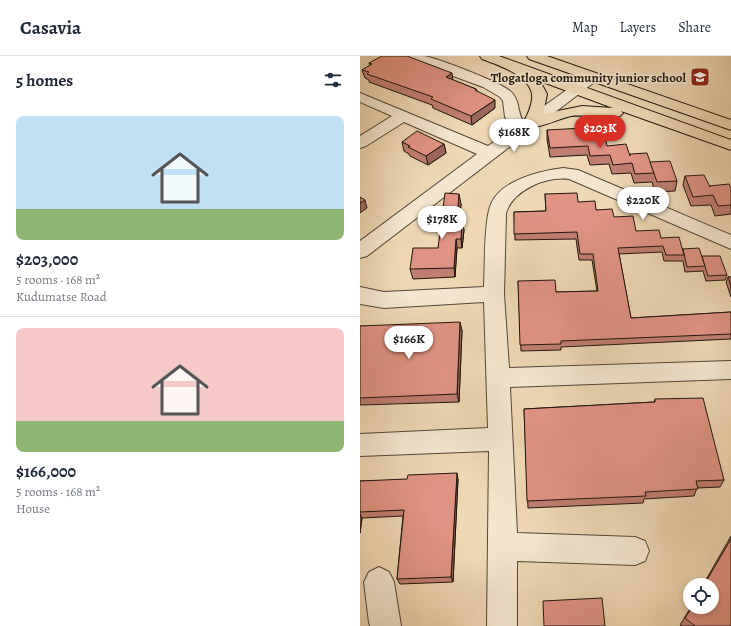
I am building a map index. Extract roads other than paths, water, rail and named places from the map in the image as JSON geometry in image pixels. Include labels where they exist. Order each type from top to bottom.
[{"type":"main road","points":[[487,56],[576,90],[731,145]]},
{"type":"main road","points":[[534,56],[731,125]]},
{"type":"main road","points":[[510,64],[535,83],[540,93],[540,102],[526,126]]},
{"type":"main road","points":[[526,126],[561,113],[584,110],[638,116],[676,125]]},
{"type":"street","points":[[412,56],[488,84],[505,94],[510,101],[511,114],[526,126]]},
{"type":"street","points":[[360,251],[489,153],[594,77]]},
{"type":"street","points":[[360,97],[489,153]]},
{"type":"street","points":[[360,143],[403,116]]},
{"type":"street","points":[[502,626],[503,547],[501,439],[494,294],[497,213],[500,203],[508,193],[541,176],[563,173],[572,174],[731,242]]},
{"type":"street","points":[[360,295],[370,299],[384,300],[494,294]]},
{"type":"street","points":[[499,378],[731,370]]},
{"type":"street","points":[[360,445],[501,439]]},
{"type":"street","points":[[503,547],[635,551]]},
{"type":"street","points":[[379,582],[384,623],[386,626]]},
{"type":"place","name":"Tlogatloga community junior school","points":[[700,77]]}]
